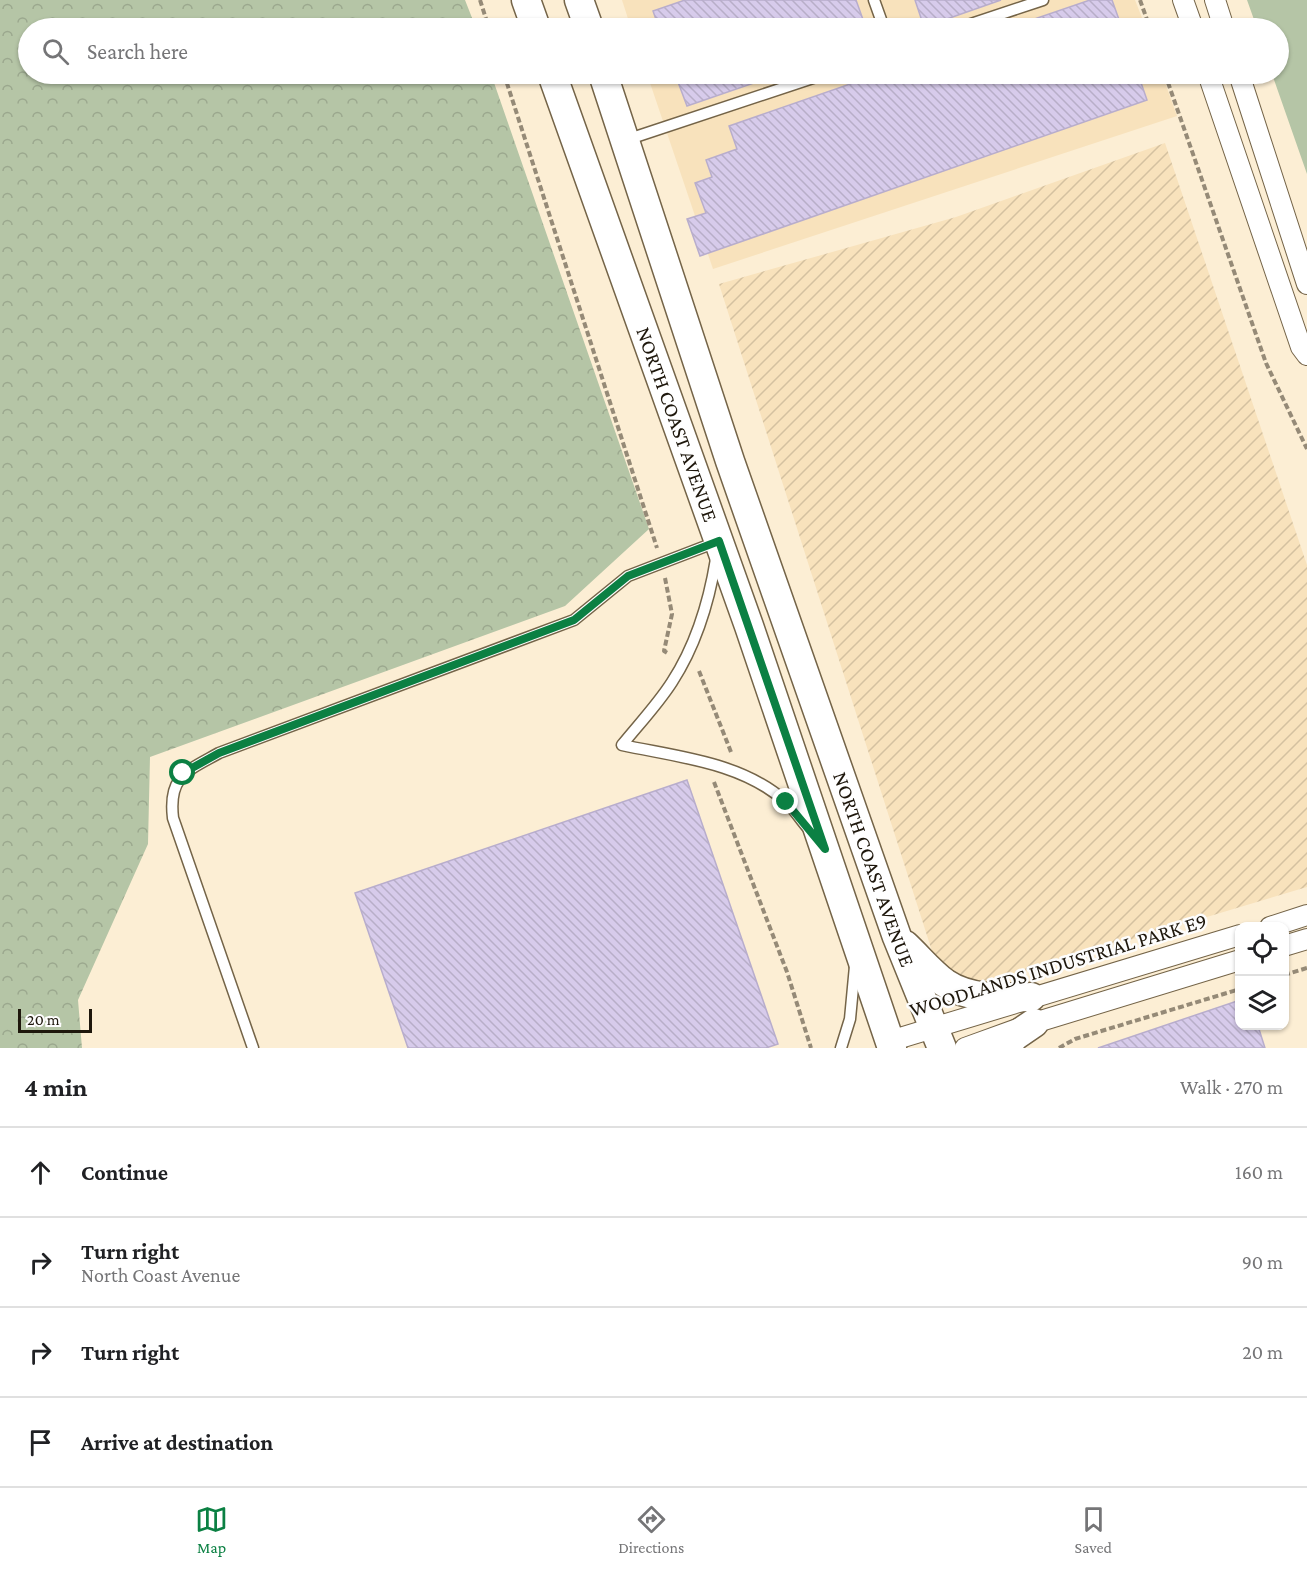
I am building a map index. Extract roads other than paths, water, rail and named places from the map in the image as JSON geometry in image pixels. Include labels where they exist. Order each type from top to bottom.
[{"type":"main road","points":[[526,0],[532,18]]},
{"type":"main road","points":[[579,0],[585,18]]},
{"type":"main road","name":"NORTH COAST AVENUE","points":[[556,84],[719,541],[891,1044]]},
{"type":"main road","name":"NORTH COAST AVENUE","points":[[606,84],[730,461],[897,937],[938,1038]]},
{"type":"main road","points":[[897,937],[946,984],[973,995],[997,998],[1033,1010],[1004,1048]]},
{"type":"street","points":[[1183,0],[1189,18]]},
{"type":"street","points":[[1215,0],[1221,18]]},
{"type":"street","points":[[1211,84],[1301,347],[1307,355]]},
{"type":"street","points":[[1242,84],[1307,284]]},
{"type":"street","points":[[1285,922],[1307,915]]},
{"type":"street","name":"WOODLANDS INDUSTRIAL PARK E9","points":[[964,1048],[1033,1010],[1235,936]]},
{"type":"street","points":[[1289,944],[1307,939]]},
{"type":"street","name":"WOODLANDS INDUSTRIAL PARK E9","points":[[891,1044],[938,1038],[1033,1010],[1235,961]]},
{"type":"lane","points":[[874,0],[880,18]]},
{"type":"lane","points":[[989,18],[1043,0]]},
{"type":"lane","points":[[625,140],[795,84]]},
{"type":"lane","points":[[719,541],[712,583],[701,621],[684,662],[671,684],[622,745],[722,766],[756,781],[786,802],[825,849]]},
{"type":"lane","points":[[253,1048],[173,818],[173,794],[183,773],[219,753],[574,620],[628,576],[719,541]]},
{"type":"lane","points":[[841,1048],[850,1019],[857,943]]}]
